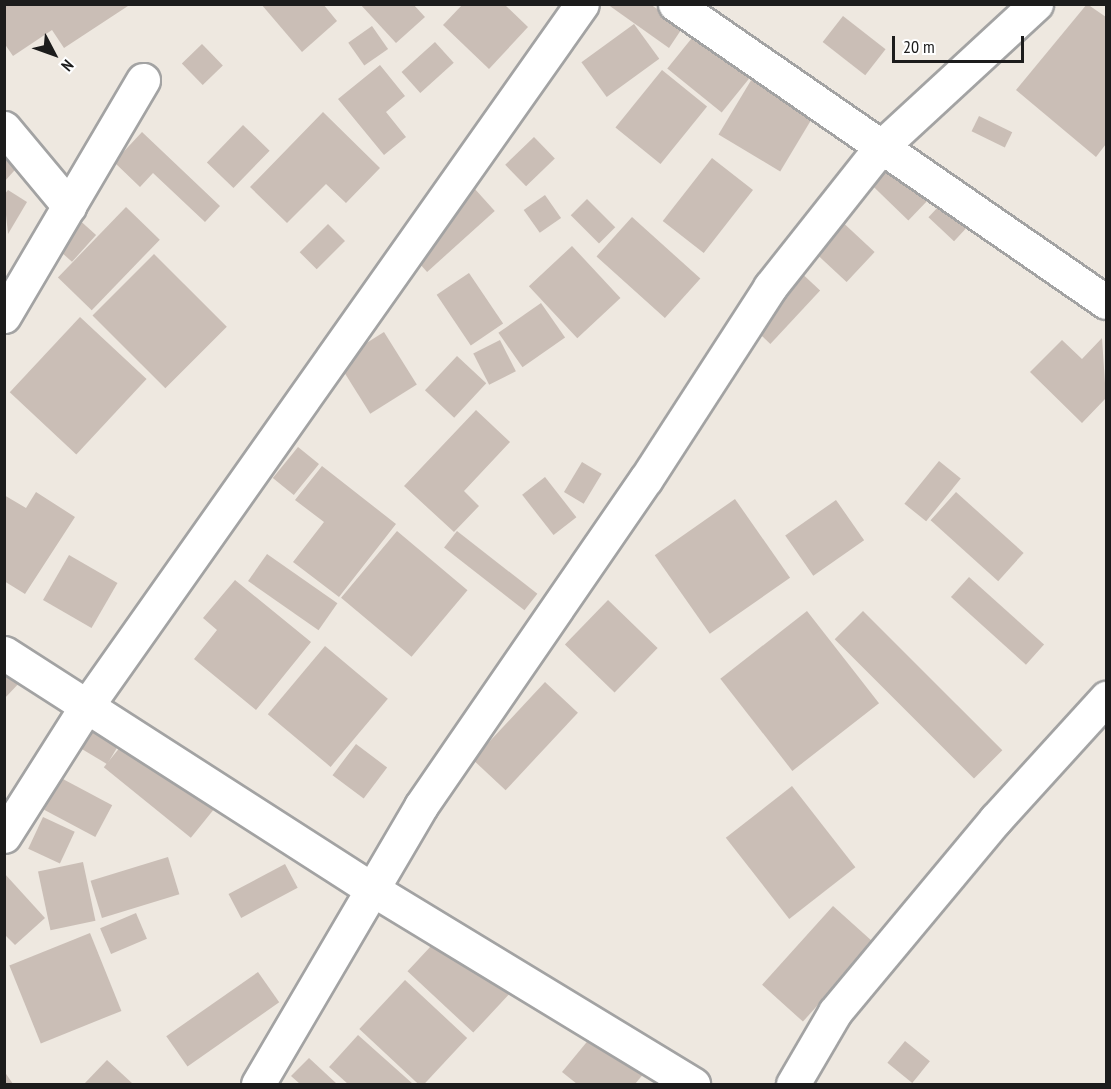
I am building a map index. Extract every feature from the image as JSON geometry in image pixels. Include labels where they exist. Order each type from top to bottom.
[{"type":"street","points":[[4,837],[86,707],[582,4]]},
{"type":"street","points":[[675,4],[1107,302]]},
{"type":"street","points":[[258,1084],[421,806],[646,479],[770,287],[881,147],[1036,4]]},
{"type":"street","points":[[4,316],[143,80]]},
{"type":"street","points":[[4,128],[69,206]]},
{"type":"street","points":[[4,654],[372,889],[693,1084]]},
{"type":"street","points":[[793,1084],[835,1012],[996,819],[1107,698]]},
{"type":"building","points":[[4,4],[131,4],[64,48],[52,30],[13,56],[4,43]]},
{"type":"building","points":[[261,4],[323,4],[337,21],[302,52]]},
{"type":"building","points":[[360,4],[413,4],[425,17],[396,43]]},
{"type":"building","points":[[463,4],[504,4],[528,27],[489,69],[443,25]]},
{"type":"building","points":[[607,4],[650,4],[683,27],[669,48]]},
{"type":"building","points":[[1087,4],[1106,17],[1106,144],[1096,157],[1016,90]]},
{"type":"building","points":[[843,16],[886,49],[865,75],[823,42]]},
{"type":"building","points":[[634,24],[659,59],[607,97],[581,62]]},
{"type":"building","points":[[372,26],[388,49],[364,66],[348,43]]},
{"type":"building","points":[[700,28],[754,72],[722,112],[667,68]]},
{"type":"building","points":[[435,42],[454,63],[420,93],[402,72]]},
{"type":"building","points":[[202,44],[223,66],[203,85],[182,63]]},
{"type":"building","points":[[380,65],[405,96],[386,112],[406,137],[384,155],[338,99]]},
{"type":"building","points":[[662,70],[707,107],[661,164],[615,128]]},
{"type":"building","points":[[753,77],[815,114],[780,172],[718,134]]},
{"type":"building","points":[[323,112],[380,168],[346,203],[326,184],[287,223],[250,187]]},
{"type":"building","points":[[979,116],[1012,132],[1005,147],[972,131]]},
{"type":"building","points":[[243,125],[270,151],[233,188],[207,162]]},
{"type":"building","points":[[142,132],[220,206],[205,222],[153,173],[140,187],[114,162]]},
{"type":"building","points":[[534,137],[555,159],[526,186],[505,165]]},
{"type":"building","points":[[4,144],[23,161],[4,182]]},
{"type":"building","points":[[895,145],[940,188],[908,220],[864,177]]},
{"type":"building","points":[[712,158],[753,190],[704,253],[663,221]]},
{"type":"building","points":[[474,188],[495,211],[427,272],[406,249]]},
{"type":"building","points":[[8,190],[27,202],[8,234],[4,195]]},
{"type":"building","points":[[953,191],[979,215],[954,241],[928,217]]},
{"type":"building","points":[[545,195],[561,218],[540,233],[524,210]]},
{"type":"building","points":[[587,199],[615,227],[599,244],[571,215]]},
{"type":"building","points":[[126,207],[160,240],[92,310],[58,277]]},
{"type":"building","points":[[76,217],[96,235],[72,262],[52,244]]},
{"type":"building","points":[[632,217],[700,279],[665,318],[597,256]]},
{"type":"building","points":[[838,218],[875,252],[847,282],[810,248]]},
{"type":"building","points":[[328,224],[345,241],[317,269],[300,252]]},
{"type":"building","points":[[572,246],[620,298],[577,338],[529,286]]},
{"type":"building","points":[[154,254],[227,327],[165,388],[92,316]]},
{"type":"building","points":[[796,268],[820,291],[770,344],[746,321]]},
{"type":"building","points":[[469,273],[503,324],[471,345],[437,295]]},
{"type":"building","points":[[541,303],[565,337],[522,367],[498,333]]},
{"type":"building","points":[[80,317],[147,379],[76,454],[10,392]]},
{"type":"building","points":[[384,332],[417,385],[370,414],[337,361]]},
{"type":"building","points":[[1102,338],[1106,398],[1082,423],[1030,372],[1062,340],[1082,359]]},
{"type":"building","points":[[500,340],[516,371],[489,385],[473,354]]},
{"type":"building","points":[[457,356],[486,383],[454,418],[425,390]]},
{"type":"building","points":[[476,410],[510,442],[464,491],[479,506],[454,532],[404,486]]},
{"type":"building","points":[[298,447],[319,464],[294,495],[273,478]]},
{"type":"building","points":[[939,461],[961,479],[926,521],[904,504]]},
{"type":"building","points":[[582,462],[602,474],[584,504],[564,492]]},
{"type":"building","points":[[322,466],[396,524],[339,597],[293,562],[324,522],[295,500]]},
{"type":"building","points":[[545,477],[576,517],[554,535],[522,495]]},
{"type":"building","points":[[36,492],[75,517],[25,594],[4,581],[4,495],[26,508]]},
{"type":"building","points":[[956,492],[1024,553],[998,581],[931,520]]},
{"type":"building","points":[[735,499],[790,578],[710,634],[655,555]]},
{"type":"building","points":[[836,500],[864,540],[813,576],[785,536]]},
{"type":"building","points":[[397,531],[467,590],[412,657],[341,598]]},
{"type":"building","points":[[457,531],[537,594],[524,610],[444,548]]},
{"type":"building","points":[[267,554],[337,603],[319,630],[248,581]]},
{"type":"building","points":[[69,555],[117,583],[91,628],[43,600]]},
{"type":"building","points":[[969,577],[1044,645],[1026,665],[951,597]]},
{"type":"building","points":[[235,580],[311,642],[256,710],[194,659],[217,630],[203,618]]},
{"type":"building","points":[[608,600],[658,648],[615,693],[565,645]]},
{"type":"building","points":[[807,611],[879,703],[792,771],[720,679]]},
{"type":"building","points":[[863,611],[1002,750],[974,779],[835,639]]},
{"type":"building","points":[[325,646],[388,699],[331,767],[268,714]]},
{"type":"building","points":[[4,663],[22,680],[4,699]]},
{"type":"building","points":[[545,682],[578,713],[506,790],[473,760]]},
{"type":"building","points":[[100,712],[128,729],[107,764],[79,747]]},
{"type":"building","points":[[134,730],[221,800],[191,838],[104,767]]},
{"type":"building","points":[[356,744],[387,767],[364,799],[333,775]]},
{"type":"building","points":[[61,778],[112,805],[95,837],[44,810]]},
{"type":"building","points":[[792,786],[855,867],[789,919],[726,838]]},
{"type":"building","points":[[43,817],[75,832],[60,864],[28,849]]},
{"type":"building","points":[[168,857],[179,894],[102,918],[91,881]]},
{"type":"building","points":[[83,862],[95,921],[50,930],[38,872]]},
{"type":"building","points":[[285,864],[298,888],[241,918],[228,894]]},
{"type":"building","points":[[4,873],[45,918],[15,945],[4,934]]},
{"type":"building","points":[[833,906],[874,943],[803,1022],[762,985]]},
{"type":"building","points":[[136,913],[147,939],[111,954],[100,928]]},
{"type":"building","points":[[445,931],[511,992],[473,1033],[407,971]]},
{"type":"building","points":[[90,933],[121,1011],[41,1043],[9,966]]},
{"type":"building","points":[[258,972],[279,1002],[187,1067],[166,1036]]},
{"type":"building","points":[[405,980],[467,1038],[424,1084],[418,1084],[359,1029]]},
{"type":"building","points":[[600,1026],[650,1066],[635,1084],[577,1084],[562,1072]]},
{"type":"building","points":[[358,1035],[413,1084],[348,1084],[329,1067]]},
{"type":"building","points":[[905,1041],[930,1061],[912,1083],[887,1063]]},
{"type":"building","points":[[309,1058],[337,1084],[300,1084],[291,1076]]},
{"type":"building","points":[[107,1060],[133,1084],[84,1084]]},
{"type":"building","points":[[4,1071],[13,1084],[4,1084]]}]
